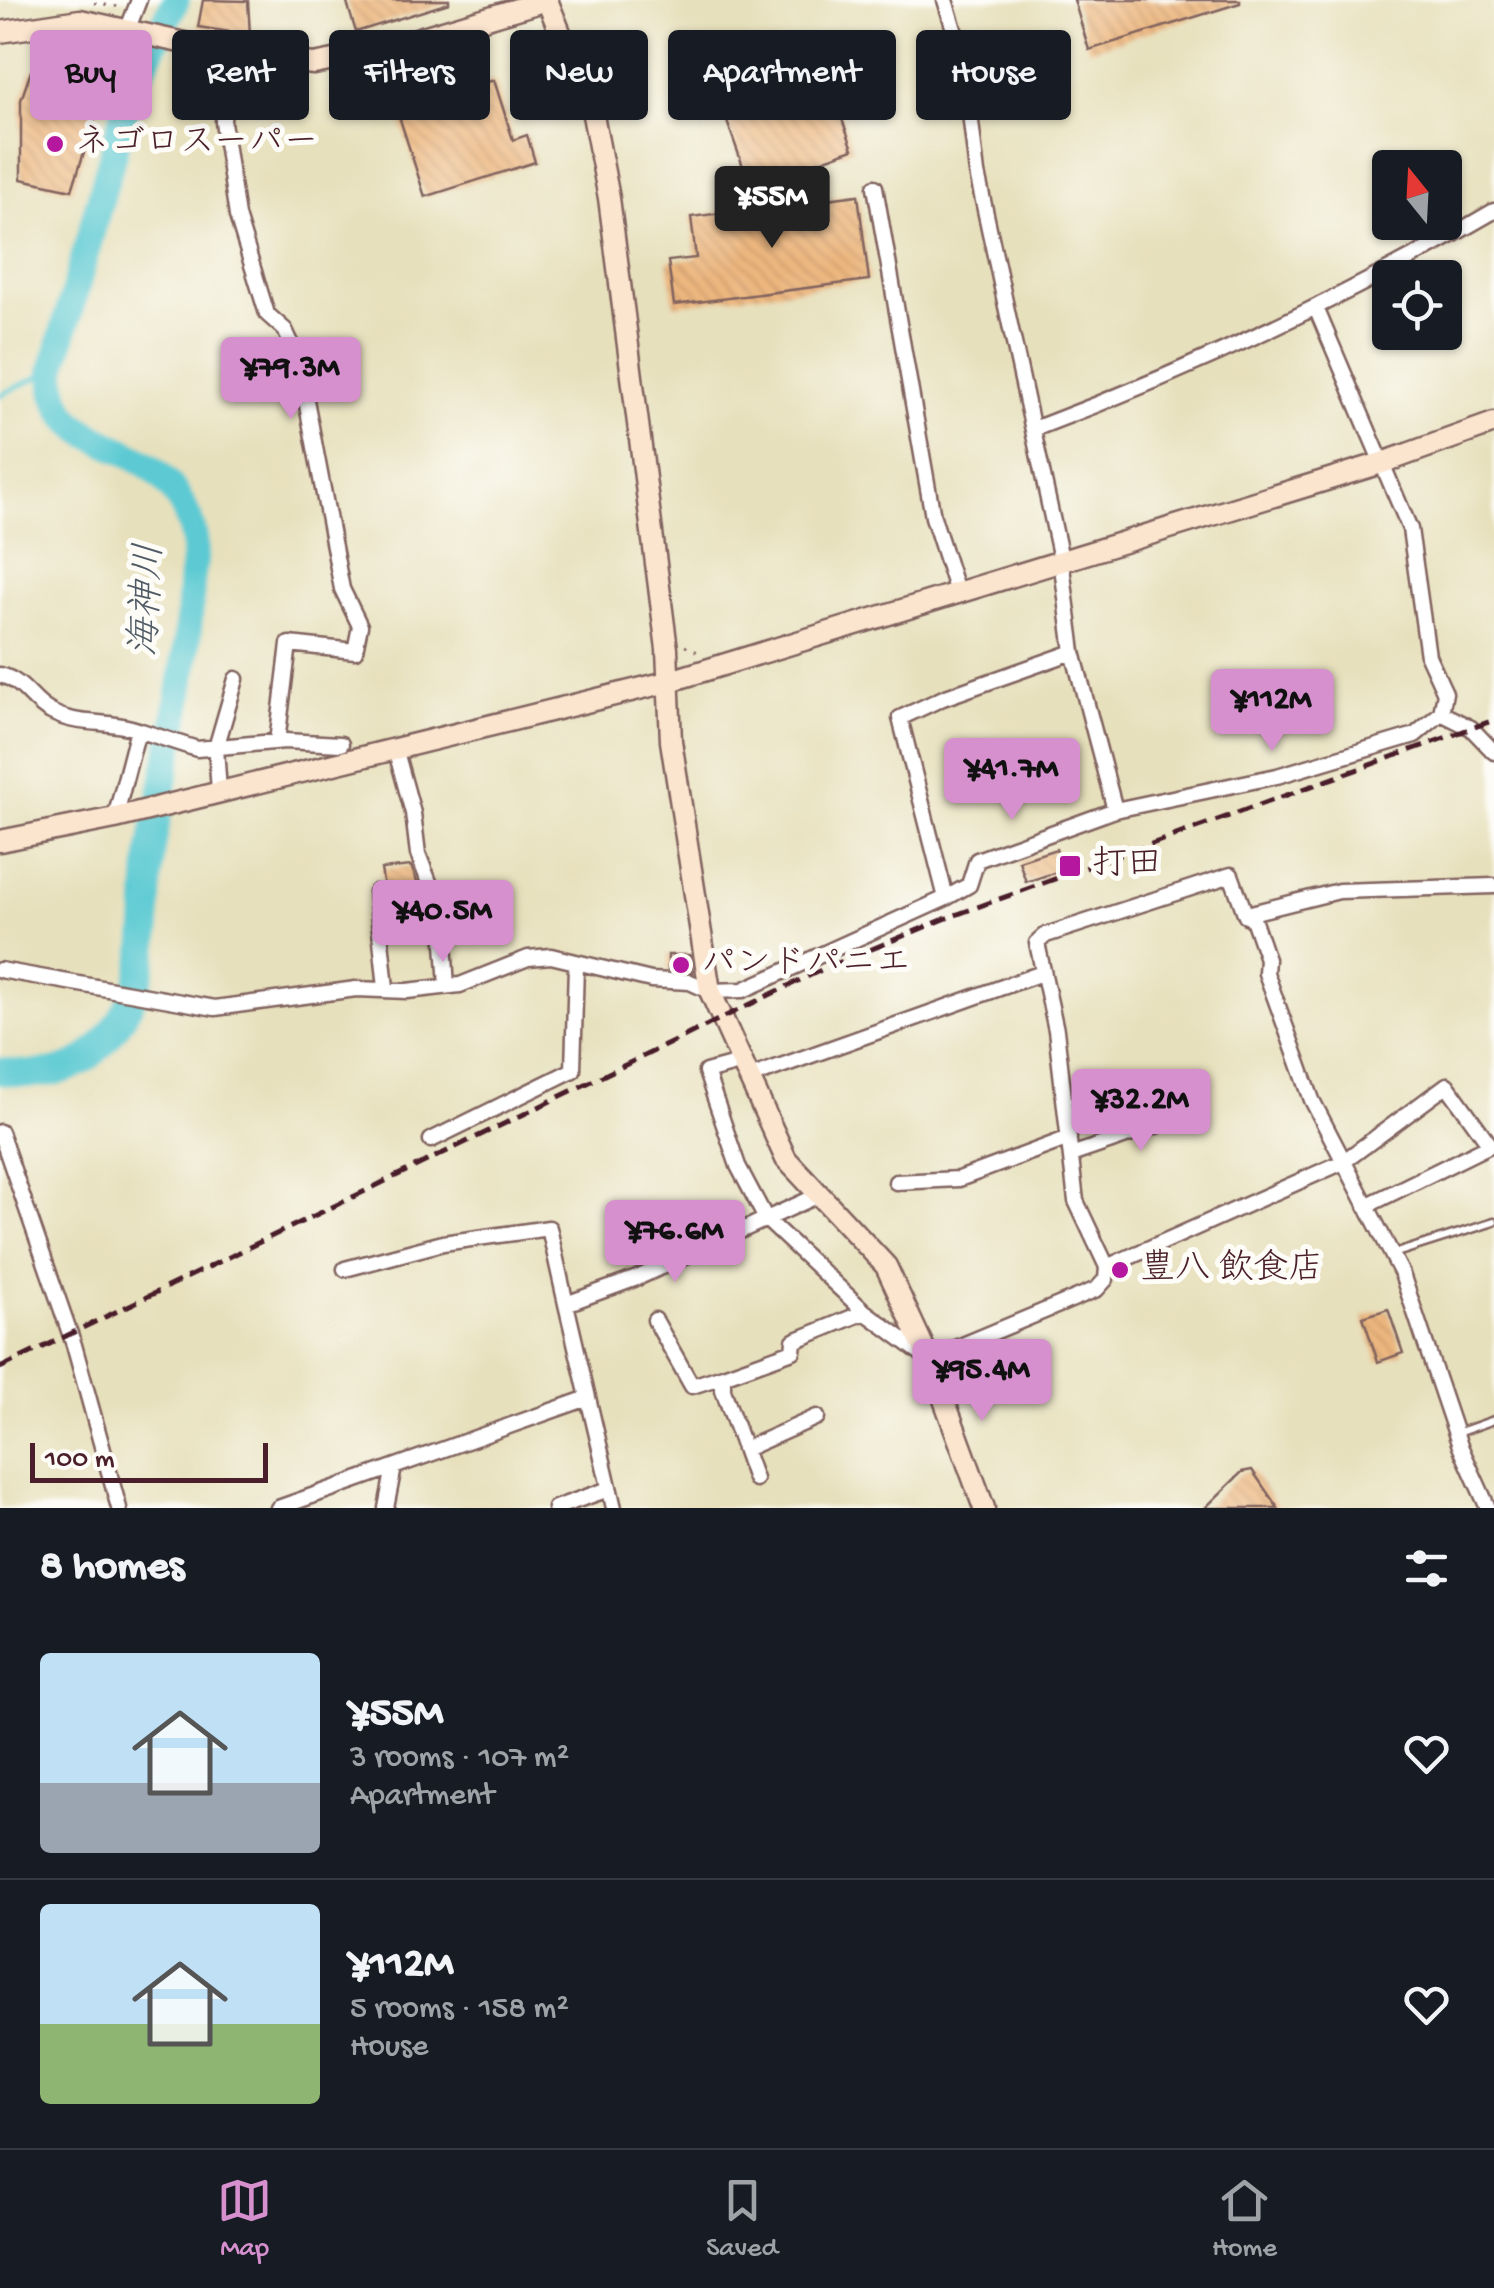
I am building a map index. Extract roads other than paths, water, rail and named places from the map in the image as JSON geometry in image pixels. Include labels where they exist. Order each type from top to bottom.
[{"type":"street","points":[[128,28],[139,0]]},
{"type":"street","points":[[309,63],[369,53],[547,0],[593,114],[602,155],[667,649],[671,741],[710,991],[786,1159],[886,1266],[929,1358],[984,1508]]},
{"type":"street","points":[[945,0],[964,62],[976,173],[1061,559],[1074,652],[1115,810]]},
{"type":"street","points":[[0,32],[80,20],[172,39]]},
{"type":"street","points":[[224,120],[237,216],[267,314],[285,330],[298,358],[330,506],[342,589],[360,626],[355,651],[288,644],[277,742]]},
{"type":"street","points":[[874,187],[932,518],[957,592]]},
{"type":"street","points":[[1034,428],[1200,364],[1380,278],[1494,210]]},
{"type":"street","points":[[0,970],[216,1008],[253,1007],[386,988],[407,991],[447,986],[502,971],[528,958],[552,956],[576,965],[651,980],[690,982],[710,991],[743,990],[970,885],[977,860],[1115,810],[1277,776],[1415,734],[1441,713],[1445,693],[1428,656],[1410,529],[1385,462],[1372,442],[1316,308]]},
{"type":"street","points":[[0,841],[122,816],[667,682],[1385,462],[1494,423]]},
{"type":"street","points":[[946,898],[900,718],[943,698],[1074,652]]},
{"type":"street","points":[[0,675],[30,690],[47,711],[81,724],[138,730],[197,750],[277,742],[341,744]]},
{"type":"street","points":[[220,791],[216,748],[236,678]]},
{"type":"street","points":[[1441,713],[1471,728],[1494,752]]},
{"type":"street","points":[[122,816],[138,730]]},
{"type":"street","points":[[395,748],[413,814],[418,854],[442,914],[447,986]]},
{"type":"street","points":[[929,1358],[1097,1289],[1106,1279],[1107,1267],[1081,1220],[1056,1030],[1036,943],[1046,935],[1231,875],[1246,916],[1339,891],[1494,886]]},
{"type":"street","points":[[376,892],[386,988]]},
{"type":"street","points":[[1251,914],[1267,959],[1266,973],[1312,1100],[1392,1255],[1456,1434],[1488,1508]]},
{"type":"street","points":[[431,1140],[574,1070],[576,965]]},
{"type":"street","points":[[929,1358],[865,1312],[766,1219],[738,1166],[706,1072],[747,1069],[1042,972]]},
{"type":"street","points":[[1107,1267],[1343,1162],[1447,1086],[1490,1145],[1366,1206]]},
{"type":"street","points":[[1071,1155],[1196,1112]]},
{"type":"street","points":[[0,1132],[74,1344],[119,1508]]},
{"type":"street","points":[[896,1182],[959,1179],[1069,1138]]},
{"type":"street","points":[[566,1304],[637,1278],[819,1195]]},
{"type":"street","points":[[345,1269],[443,1243],[548,1228],[585,1399],[614,1508]]},
{"type":"street","points":[[655,1320],[692,1386],[793,1351],[794,1342],[865,1312]]},
{"type":"street","points":[[723,1376],[723,1390],[755,1479]]},
{"type":"street","points":[[278,1508],[585,1399]]},
{"type":"street","points":[[744,1449],[817,1416]]},
{"type":"street","points":[[386,1508],[394,1467]]},
{"type":"street","points":[[555,1508],[609,1489]]},
{"type":"lane","points":[[1392,1255],[1494,1222]]},
{"type":"lane","points":[[1456,1434],[1494,1420]]},
{"type":"waterway","name":"海神川","points":[[0,1071],[61,1071],[91,1055],[129,1005],[142,969],[152,848],[186,652],[194,540],[180,501],[159,474],[91,435],[64,412],[56,394],[53,370],[129,95],[176,0]]},
{"type":"waterway","points":[[0,395],[53,370]]},
{"type":"railway","points":[[0,1368],[821,970],[947,918],[1494,720]]},
{"type":"place","name":"ネゴロスーパー","points":[[55,144]]},
{"type":"place","name":"打田","points":[[1070,866]]},
{"type":"place","name":"パンドパニエ","points":[[681,965]]},
{"type":"place","name":"豊八 飲食店","points":[[1120,1270]]}]
